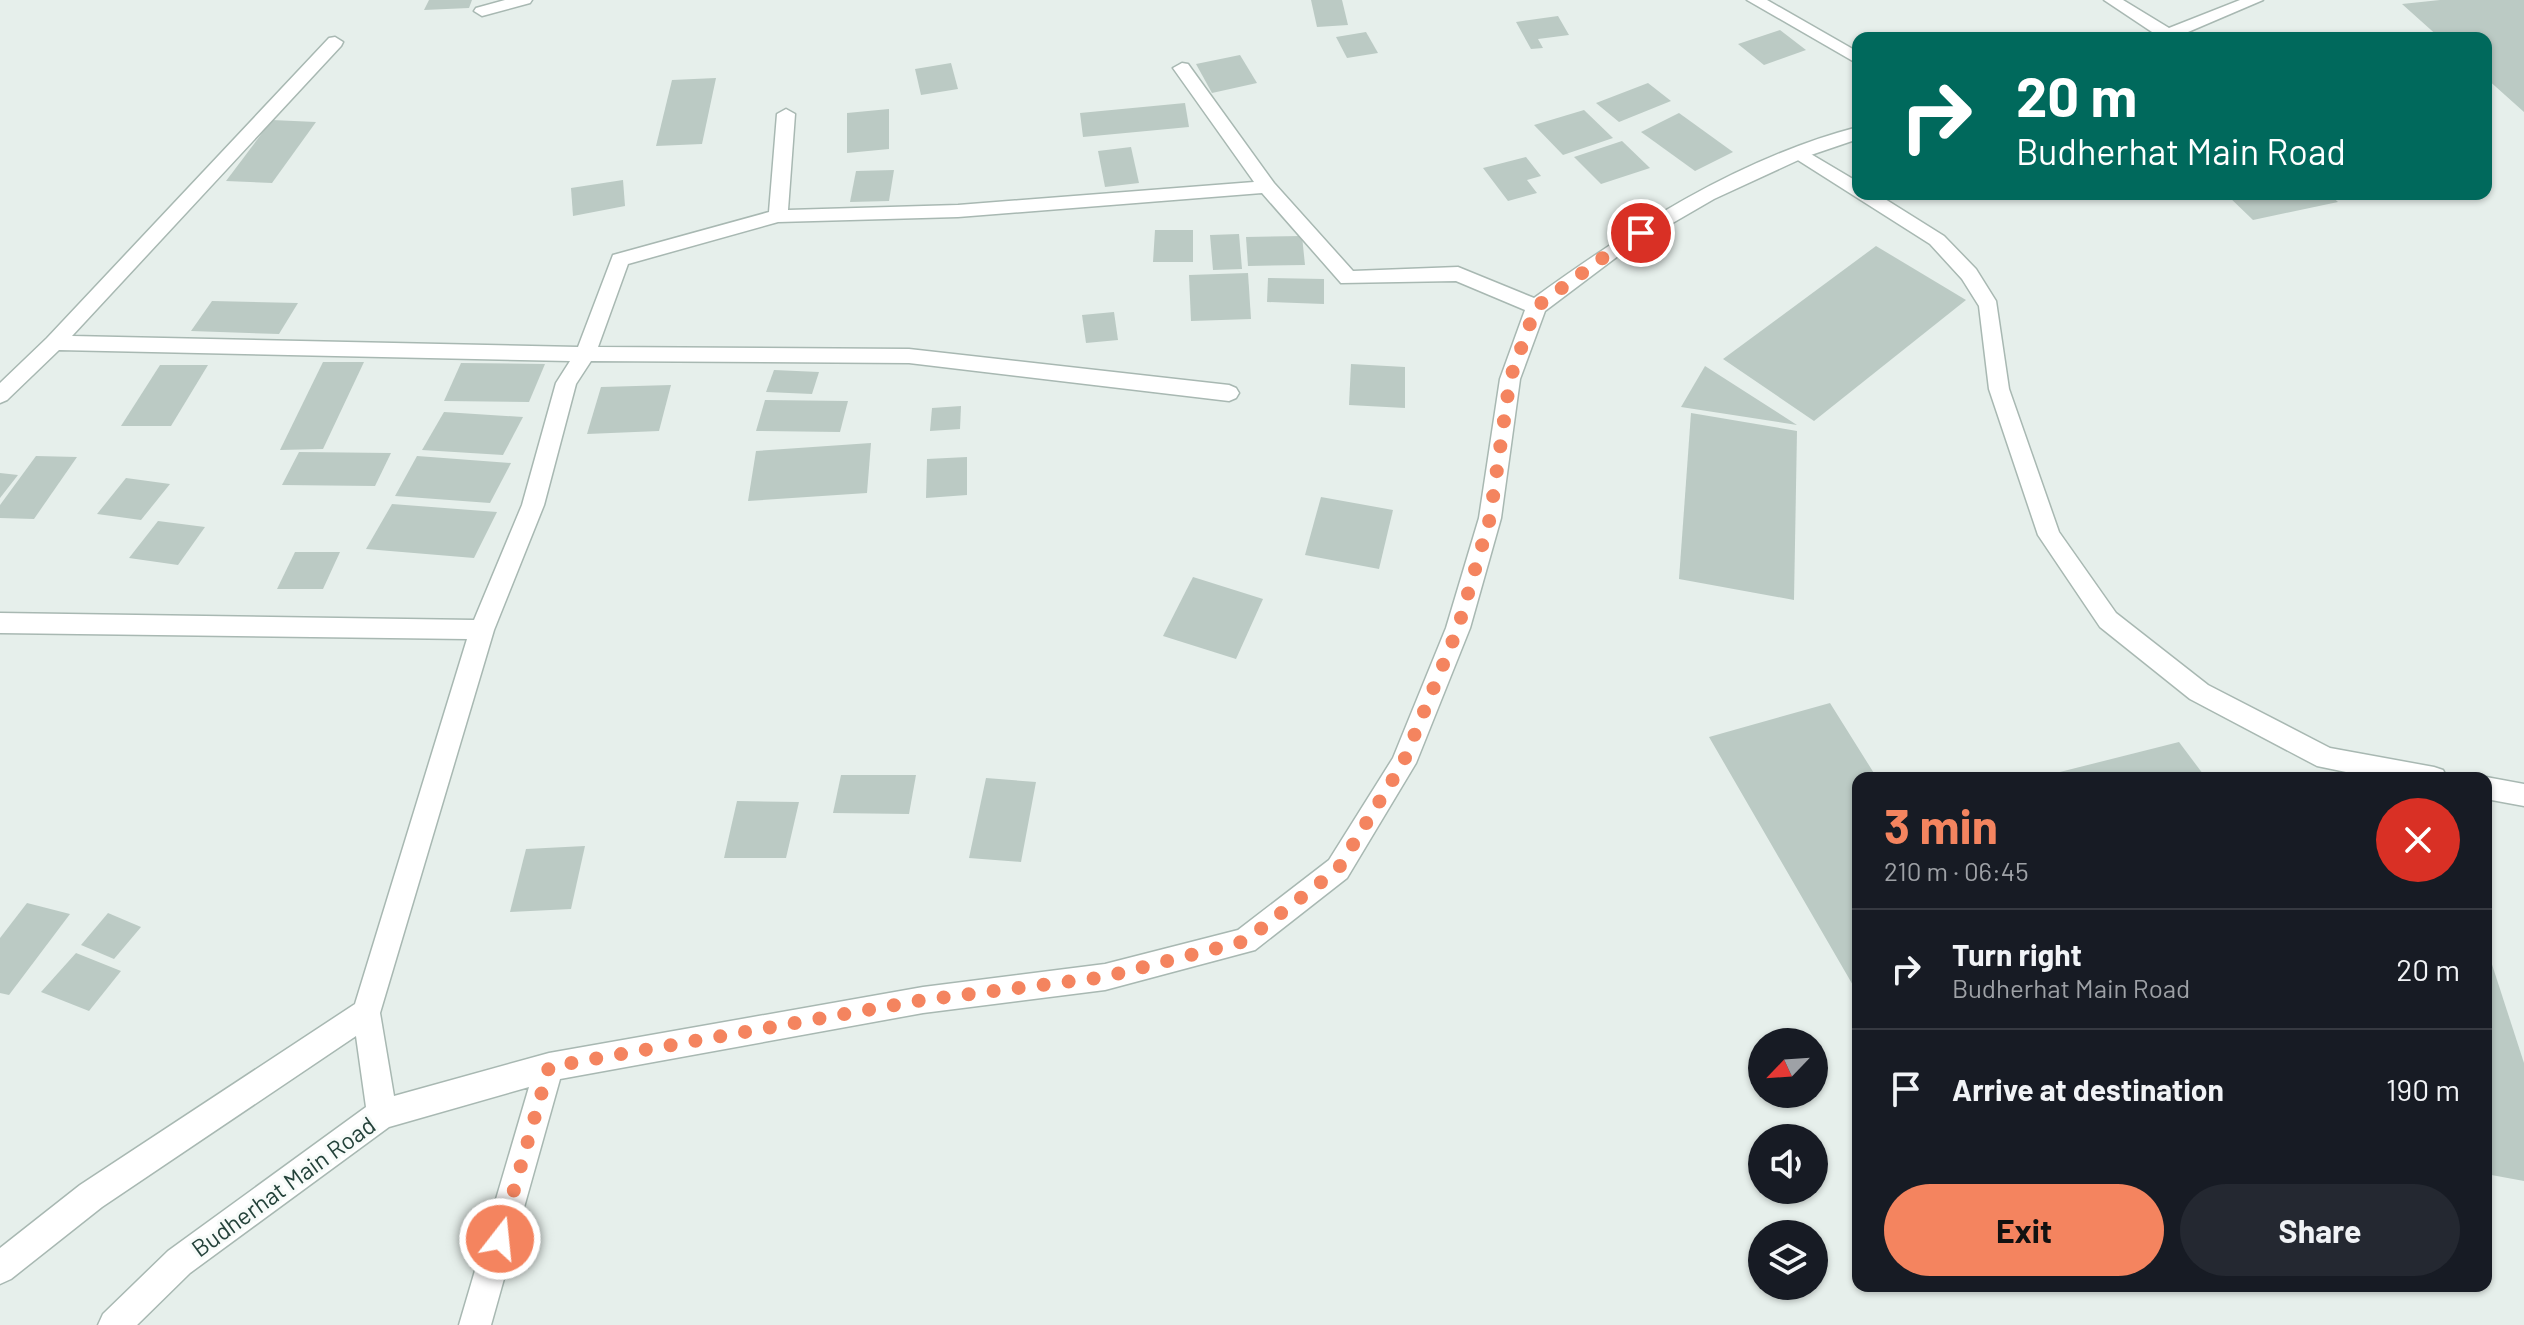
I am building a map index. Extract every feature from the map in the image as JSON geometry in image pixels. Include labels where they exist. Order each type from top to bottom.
[{"type":"street","points":[[482,11],[524,0]]},
{"type":"street","points":[[1755,0],[1852,56]]},
{"type":"street","points":[[2112,0],[2157,32]]},
{"type":"street","points":[[2173,32],[2255,0]]},
{"type":"street","points":[[0,395],[54,343],[335,42]]},
{"type":"street","points":[[1182,68],[1267,187],[1348,278],[1458,274],[1536,307],[1619,246],[1707,195],[1799,153],[1852,135]]},
{"type":"street","points":[[778,216],[786,114]]},
{"type":"street","points":[[1799,153],[1852,186]]},
{"type":"street","points":[[382,1114],[366,1013],[482,630],[533,505],[566,383],[585,354],[620,260],[778,216],[958,211],[1267,187]]},
{"type":"street","points":[[1874,200],[1937,240],[1969,274],[1989,306],[1999,389],[2049,535],[2108,620],[2199,692],[2326,758],[2402,772]]},
{"type":"street","name":"Budherhat Main Road","points":[[114,1325],[179,1262],[382,1114],[549,1067],[923,1000],[1105,977],[1245,941],[1338,869],[1403,763],[1462,615],[1490,518],[1510,379],[1536,307]]},
{"type":"street","points":[[54,343],[585,354],[909,356],[1229,393]]},
{"type":"street","points":[[0,623],[482,630]]},
{"type":"street","points":[[2492,789],[2524,795]]},
{"type":"street","points":[[0,1268],[91,1196],[366,1013]]},
{"type":"street","points":[[475,1325],[549,1067]]},
{"type":"building","points":[[429,0],[472,0],[469,8],[424,10]]},
{"type":"building","points":[[1311,0],[1342,0],[1348,25],[1317,27]]},
{"type":"building","points":[[2440,0],[2524,0],[2524,112],[2492,83],[2492,32],[2433,32],[2402,4]]},
{"type":"building","points":[[1558,16],[1569,35],[1538,39],[1543,48],[1531,49],[1516,22]]},
{"type":"building","points":[[1780,30],[1806,50],[1764,65],[1738,44]]},
{"type":"building","points":[[1366,32],[1378,53],[1347,58],[1336,37]]},
{"type":"building","points":[[1240,55],[1257,83],[1212,93],[1196,64]]},
{"type":"building","points":[[951,63],[958,89],[921,95],[915,69]]},
{"type":"building","points":[[716,78],[702,144],[656,146],[672,80]]},
{"type":"building","points":[[1648,83],[1671,101],[1619,122],[1596,103]]},
{"type":"building","points":[[1185,103],[1189,127],[1083,137],[1080,113]]},
{"type":"building","points":[[889,109],[889,149],[847,153],[847,113]]},
{"type":"building","points":[[1584,110],[1613,138],[1563,155],[1534,125]]},
{"type":"building","points":[[1679,113],[1733,152],[1695,171],[1641,132]]},
{"type":"building","points":[[272,120],[316,122],[272,183],[226,181]]},
{"type":"building","points":[[1622,141],[1650,168],[1601,184],[1574,157]]},
{"type":"building","points":[[1131,147],[1139,183],[1105,187],[1098,151]]},
{"type":"building","points":[[1526,157],[1541,176],[1527,180],[1537,193],[1508,201],[1483,168]]},
{"type":"building","points":[[894,170],[889,201],[850,202],[856,171]]},
{"type":"building","points":[[623,180],[625,206],[573,216],[571,188]]},
{"type":"building","points":[[2232,200],[2338,202],[2253,220]]},
{"type":"building","points":[[1155,230],[1193,230],[1193,262],[1153,262]]},
{"type":"building","points":[[1239,234],[1242,269],[1213,270],[1210,235]]},
{"type":"building","points":[[1302,236],[1305,265],[1248,266],[1246,237]]},
{"type":"building","points":[[1876,246],[1966,300],[1814,421],[1723,359]]},
{"type":"building","points":[[1248,273],[1251,319],[1191,321],[1189,275]]},
{"type":"building","points":[[1268,278],[1324,279],[1324,304],[1267,302]]},
{"type":"building","points":[[212,301],[298,303],[279,334],[191,331]]},
{"type":"building","points":[[1114,312],[1118,340],[1086,343],[1082,315]]},
{"type":"building","points":[[323,362],[364,362],[323,449],[280,450]]},
{"type":"building","points":[[461,363],[545,364],[529,402],[444,401]]},
{"type":"building","points":[[1351,364],[1405,367],[1405,408],[1349,405]]},
{"type":"building","points":[[160,365],[208,365],[171,426],[121,426]]},
{"type":"building","points":[[1705,366],[1797,425],[1681,407]]},
{"type":"building","points":[[774,370],[819,372],[812,394],[766,392]]},
{"type":"building","points":[[671,385],[659,431],[587,434],[601,387]]},
{"type":"building","points":[[765,400],[848,401],[840,432],[756,431]]},
{"type":"building","points":[[961,406],[960,429],[930,431],[932,408]]},
{"type":"building","points":[[444,412],[523,417],[503,455],[422,450]]},
{"type":"building","points":[[1691,413],[1797,431],[1794,600],[1679,579]]},
{"type":"building","points":[[871,443],[867,493],[748,501],[756,451]]},
{"type":"building","points":[[299,452],[391,453],[375,486],[282,485]]},
{"type":"building","points":[[36,456],[77,457],[34,519],[0,518],[0,505]]},
{"type":"building","points":[[417,456],[511,463],[490,503],[395,496]]},
{"type":"building","points":[[967,457],[967,495],[926,498],[927,459]]},
{"type":"building","points":[[0,473],[18,475],[0,498]]},
{"type":"building","points":[[126,478],[170,484],[141,520],[97,514]]},
{"type":"building","points":[[1321,497],[1393,510],[1379,569],[1305,555]]},
{"type":"building","points":[[392,504],[497,512],[474,558],[366,549]]},
{"type":"building","points":[[158,521],[205,527],[178,565],[129,558]]},
{"type":"building","points":[[295,552],[340,552],[323,589],[277,589]]},
{"type":"building","points":[[1193,577],[1263,599],[1236,659],[1163,636]]},
{"type":"building","points":[[1830,703],[1873,772],[1852,772],[1852,984],[1709,737]]},
{"type":"building","points":[[2179,742],[2202,772],[2060,772]]},
{"type":"building","points":[[841,775],[916,775],[909,814],[833,813]]},
{"type":"building","points":[[986,778],[1036,782],[1021,862],[969,858]]},
{"type":"building","points":[[737,801],[799,802],[786,858],[724,858]]},
{"type":"building","points":[[585,846],[571,909],[510,912],[526,849]]},
{"type":"building","points":[[27,903],[70,914],[9,995],[0,993],[0,938]]},
{"type":"building","points":[[108,913],[141,927],[114,959],[81,945]]},
{"type":"building","points":[[76,953],[121,971],[89,1011],[41,992]]},
{"type":"building","points":[[2492,964],[2524,1063],[2524,1181],[2492,1175]]},
{"type":"route","points":[[500,1239],[549,1067],[923,1000],[1105,977],[1245,941],[1338,869],[1403,763],[1458,628],[1490,518],[1510,379],[1536,307],[1641,233]]}]
